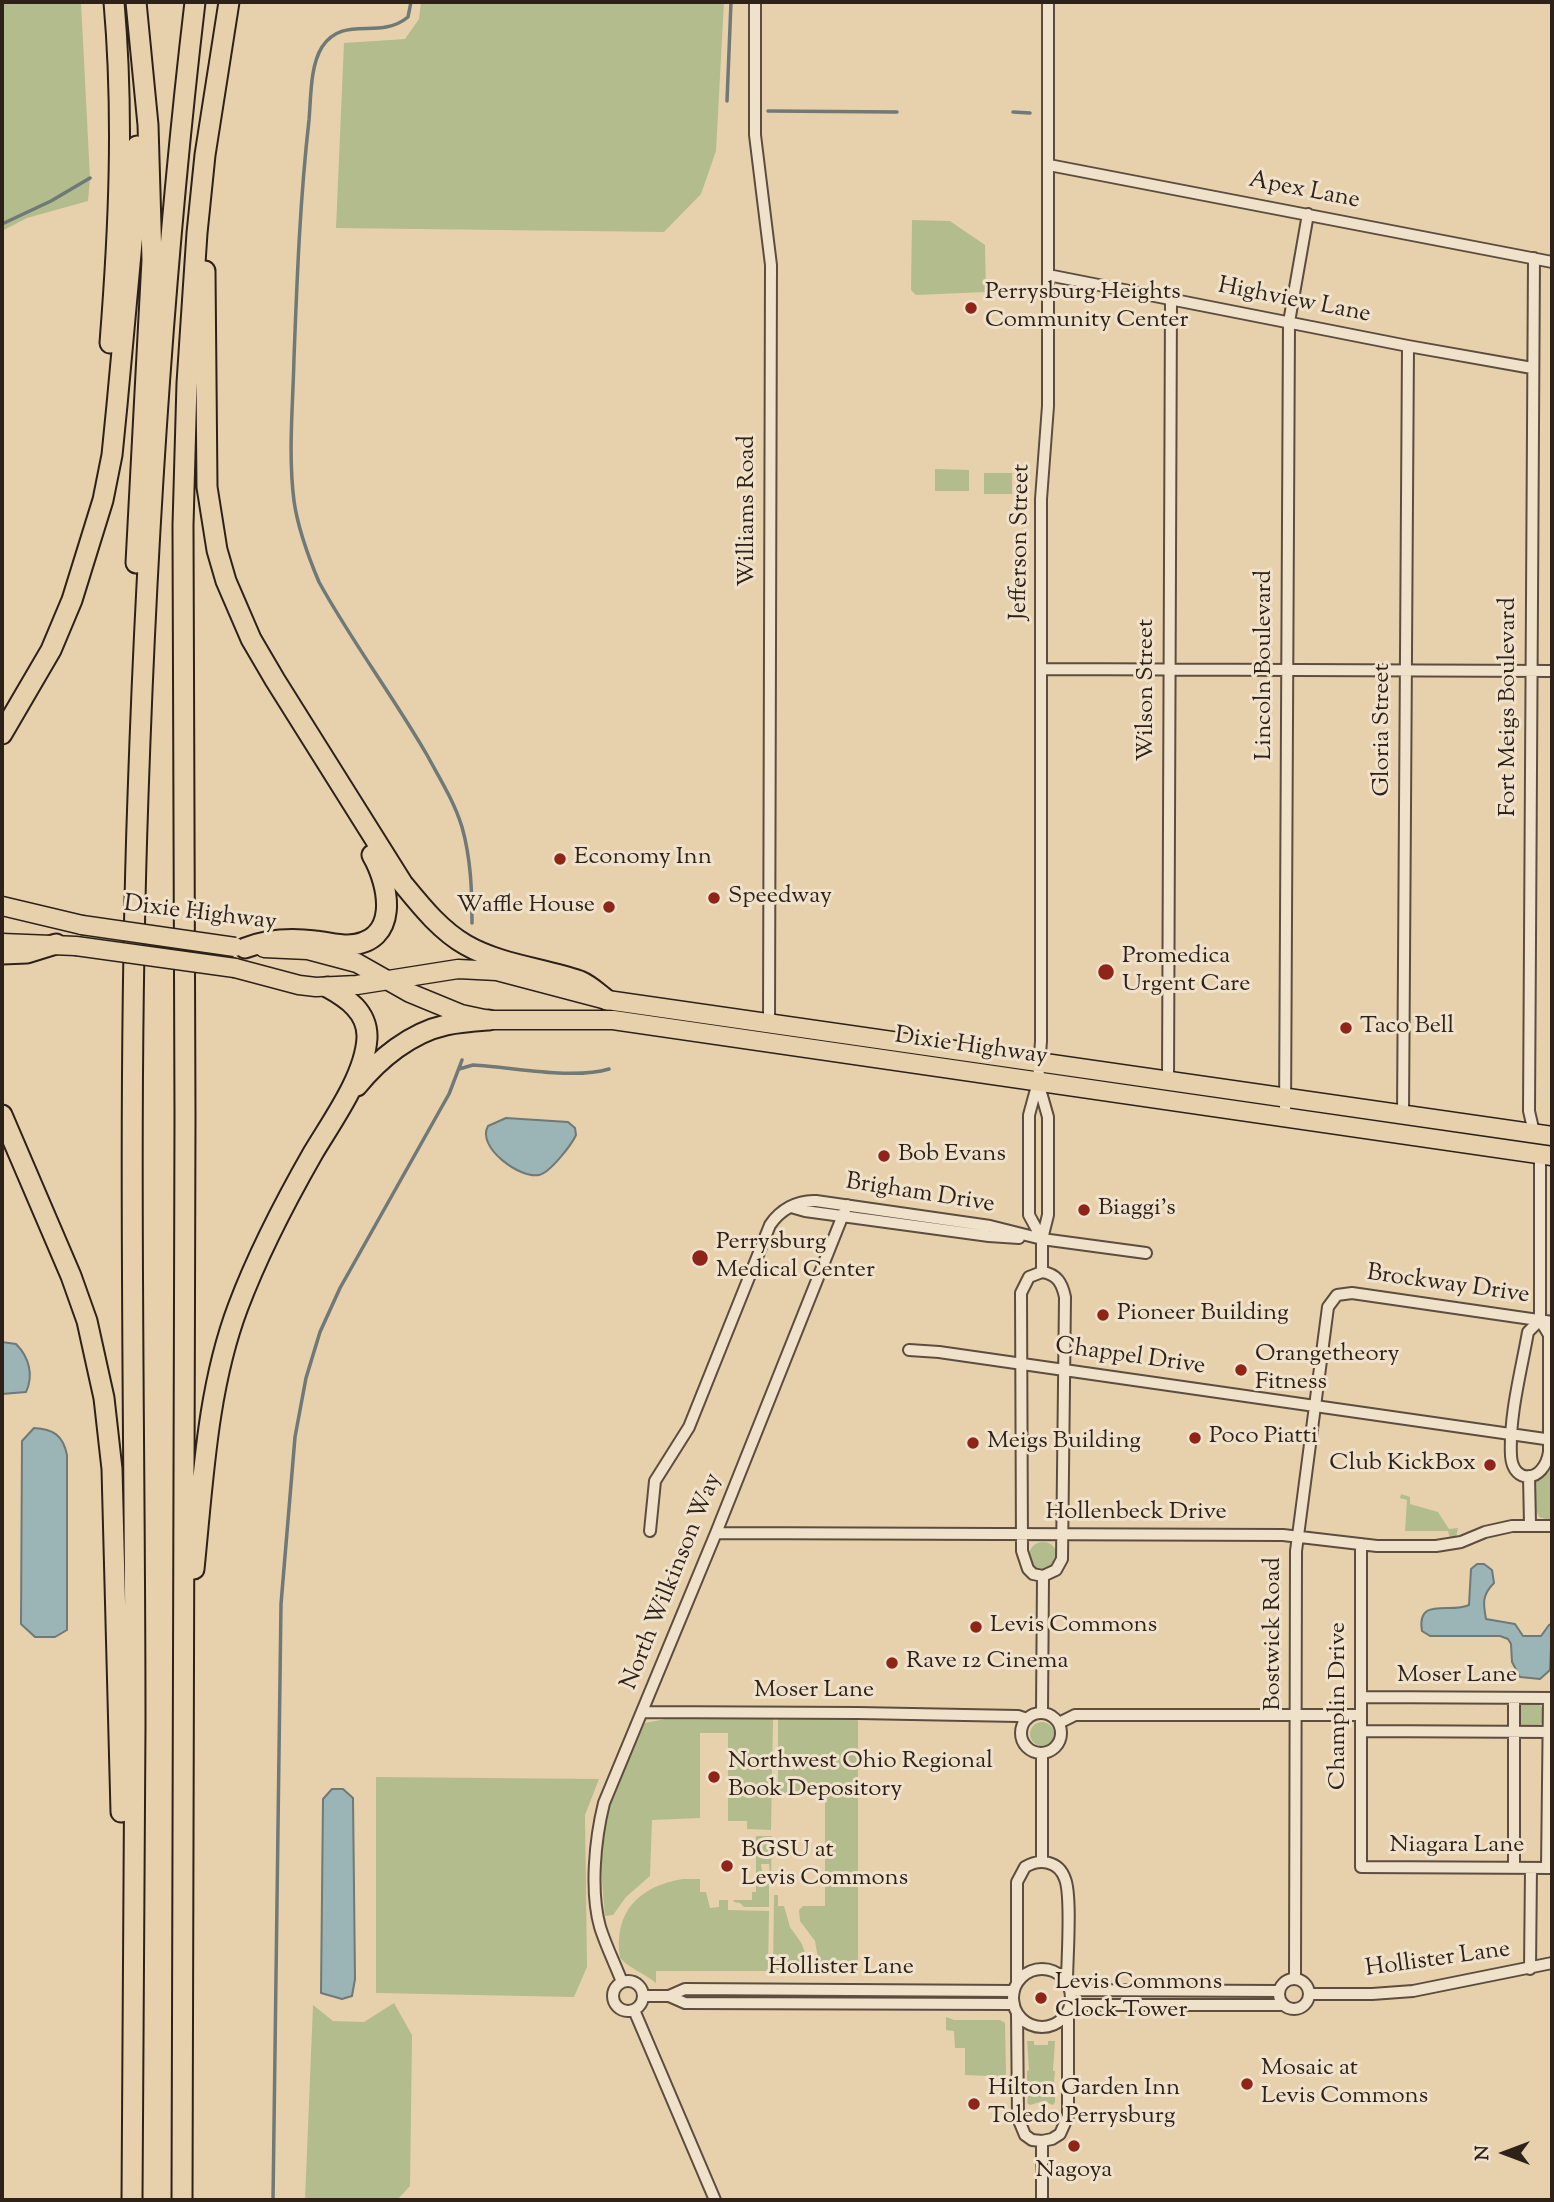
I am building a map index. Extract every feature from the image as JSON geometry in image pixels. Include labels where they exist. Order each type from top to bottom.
[{"type":"highway","points":[[97,515],[119,213],[120,92],[114,2]]},
{"type":"highway","points":[[2,734],[51,650],[72,600],[103,500],[112,455],[137,190],[136,95],[129,2]]},
{"type":"highway","points":[[132,2200],[135,1730],[131,701],[138,504],[152,260],[148,125],[136,2]]},
{"type":"highway","points":[[134,975],[146,606],[160,382],[179,150],[195,2]]},
{"type":"highway","points":[[182,2200],[183,525],[191,304],[205,155],[229,2]]},
{"type":"highway","points":[[205,155],[205,440],[207,487],[220,560],[233,600],[280,702],[384,878],[388,908],[384,922],[374,935],[349,945],[296,939],[240,947]]},
{"type":"highway","points":[[251,639],[403,884],[422,907],[456,940],[467,946],[494,958],[582,982],[607,1000]]},
{"type":"highway","points":[[2,954],[27,953],[56,944]]},
{"type":"highway","points":[[183,1741],[200,1510],[211,1418],[226,1345],[238,1307],[270,1234],[343,1103],[357,1072],[367,1035],[358,1008],[346,997],[327,987]]},
{"type":"highway","points":[[343,1103],[374,1064],[424,1032],[445,1025],[489,1020]]},
{"type":"highway","points":[[2,1117],[53,1232],[87,1321],[97,1359],[109,1429],[116,1556],[121,1801],[132,2082]]},
{"type":"main road","name":"Dixie Highway","points":[[2,905],[82,925],[240,947],[308,950],[326,954],[357,963],[433,1003],[461,1014],[489,1020],[613,1020],[1546,1155]]},
{"type":"main road","name":"Dixie Highway","points":[[2,943],[76,946],[235,968],[299,985],[327,987],[389,981],[409,975],[458,969],[497,971],[607,1000],[1543,1134]]},
{"type":"street","name":"Williams Road","points":[[755,2],[755,135],[771,265],[769,1022]]},
{"type":"street","name":"Jefferson Street","points":[[1038,1082],[1041,1041],[1041,499],[1048,406],[1048,2]]},
{"type":"street","name":"Apex Lane","points":[[1048,165],[1552,262]]},
{"type":"street","name":"Lincoln Boulevard","points":[[1285,1117],[1289,322],[1308,214]]},
{"type":"street","name":"Fort Meigs Boulevard","points":[[1534,258],[1529,1111],[1543,1134],[1546,1155],[1540,1320]]},
{"type":"street","name":"Highview Lane","points":[[1048,275],[1532,368]]},
{"type":"street","name":"Wilson Street","points":[[1168,1080],[1171,299]]},
{"type":"street","name":"Gloria Street","points":[[1403,1114],[1408,346]]},
{"type":"street","points":[[1042,669],[1552,671]]},
{"type":"street","points":[[1038,1082],[1029,1115],[1029,1215],[1042,1239]]},
{"type":"street","points":[[1038,1082],[1048,1117],[1048,1215],[1042,1239],[1042,1272]]},
{"type":"street","name":"Brigham Drive","points":[[650,1531],[655,1481],[689,1427],[770,1224],[776,1215],[809,1200],[845,1211],[990,1226],[1042,1239],[1146,1253]]},
{"type":"street","name":"North Wilkinson Way","points":[[715,2200],[634,2010],[623,2010],[614,2002],[614,1990],[622,1982],[605,1941],[596,1909],[597,1840],[604,1803],[845,1211]]},
{"type":"street","points":[[1042,1272],[1055,1276],[1063,1289],[1065,1370],[1063,1534],[1060,1565],[1050,1574],[1043,1576],[1033,1574],[1023,1561],[1020,1534],[1021,1293],[1029,1277],[1042,1272]]},
{"type":"street","name":"Brockway Drive","points":[[1337,1295],[1352,1293],[1552,1322]]},
{"type":"street","name":"Bostwick Road","points":[[1295,1979],[1298,1537],[1327,1313],[1331,1300],[1337,1295]]},
{"type":"street","points":[[1540,1320],[1549,1335],[1550,1439],[1546,1467],[1538,1474],[1529,1476],[1522,1475],[1513,1465],[1511,1434],[1528,1332],[1540,1320]]},
{"type":"street","name":"Chappel Drive","points":[[909,1350],[939,1352],[1550,1439]]},
{"type":"street","points":[[1529,1476],[1530,1524]]},
{"type":"street","name":"Hollenbeck Drive","points":[[716,1533],[1298,1537],[1361,1544],[1450,1545],[1497,1528],[1530,1524],[1552,1526]]},
{"type":"street","name":"Champlin Drive","points":[[1361,1544],[1361,1867]]},
{"type":"street","points":[[1042,1713],[1043,1576]]},
{"type":"street","name":"Moser Lane","points":[[1361,1697],[1550,1698]]},
{"type":"street","points":[[1514,1698],[1514,1868]]},
{"type":"street","points":[[1550,1698],[1550,1868]]},
{"type":"street","name":"Moser Lane","points":[[642,1712],[858,1713],[1027,1718]]},
{"type":"street","points":[[1042,1713],[1050,1715],[1059,1723],[1061,1737],[1049,1753],[1042,1755],[1029,1749],[1022,1740],[1021,1730],[1027,1718],[1042,1713]]},
{"type":"street","points":[[1059,1723],[1075,1715],[1361,1715]]},
{"type":"street","points":[[1361,1731],[1550,1732]]},
{"type":"street","points":[[1042,1755],[1042,1861]]},
{"type":"street","points":[[1042,1861],[1057,1866],[1066,1881],[1069,1986],[1068,2116],[1060,2134],[1052,2139],[1032,2140],[1024,2135],[1018,2118],[1017,1882],[1025,1867],[1042,1861]]},
{"type":"street","name":"Niagara Lane","points":[[1361,1867],[1550,1868]]},
{"type":"street","points":[[1530,1969],[1531,1868]]},
{"type":"street","name":"Hollister Lane","points":[[1069,2009],[1284,2005],[1298,2009],[1306,2003],[1310,1994],[1413,1991],[1552,1965]]},
{"type":"street","points":[[1016,1987],[1026,1974],[1038,1969],[1057,1973],[1069,1986],[1279,1991]]},
{"type":"street","points":[[1284,2005],[1279,1991],[1286,1981],[1295,1979],[1304,1982],[1310,1994]]},
{"type":"street","points":[[622,1982],[638,1984],[643,1996],[634,2010]]},
{"type":"street","name":"Hollister Lane","points":[[643,1996],[669,1996],[685,1989],[1016,1987]]},
{"type":"street","name":"Hollister Lane","points":[[669,1996],[685,2003],[1016,2008]]},
{"type":"street","points":[[1016,2008],[1028,2024],[1042,2027],[1057,2024],[1069,2009]]},
{"type":"street","points":[[1042,2141],[1042,2200]]},
{"type":"green space","points":[[2,2],[81,2],[90,178],[88,201],[27,218],[2,231]]},
{"type":"green space","points":[[421,2],[724,2],[716,151],[701,194],[664,232],[336,228],[344,43],[405,39],[419,19]]},
{"type":"green space","points":[[912,220],[950,221],[985,245],[986,292],[916,295],[911,290]]},
{"type":"green space","points":[[935,469],[969,470],[969,491],[935,491]]},
{"type":"green space","points":[[984,473],[1012,473],[1012,494],[984,494]]},
{"type":"green space","points":[[1552,1462],[1552,1521],[1539,1517],[1535,1508],[1536,1482],[1547,1472]]},
{"type":"green space","points":[[1401,1494],[1410,1497],[1410,1504],[1438,1512],[1449,1529],[1458,1528],[1456,1537],[1450,1538],[1448,1531],[1405,1531],[1407,1500],[1400,1498]]},
{"type":"green space","points":[[1043,1542],[1053,1546],[1057,1556],[1053,1566],[1043,1570],[1033,1566],[1029,1556],[1033,1546]]},
{"type":"green space","points":[[1530,1701],[1540,1705],[1544,1715],[1540,1725],[1530,1729],[1520,1725],[1516,1715],[1520,1705]]},
{"type":"green space","points":[[671,1718],[773,1719],[771,1830],[747,1829],[747,1821],[728,1821],[728,1733],[700,1733],[700,1818],[652,1820],[650,1876],[626,1897],[613,1915],[605,1916],[602,1846],[604,1823],[611,1798],[645,1723]]},
{"type":"green space","points":[[778,1719],[858,1719],[858,1970],[820,1970],[815,1941],[800,1921],[799,1910],[803,1906],[825,1906],[825,1794],[778,1793]]},
{"type":"green space","points":[[1042,1722],[1051,1725],[1054,1734],[1051,1743],[1042,1746],[1033,1743],[1030,1734],[1033,1725]]},
{"type":"green space","points":[[376,1777],[599,1779],[585,1815],[587,1967],[574,1997],[376,1993]]},
{"type":"green space","points":[[756,1836],[772,1836],[771,1877],[767,1877],[770,1874],[769,1864],[761,1864],[763,1877],[756,1876]]},
{"type":"green space","points":[[683,1879],[700,1879],[700,1892],[706,1892],[710,1908],[719,1907],[719,1900],[728,1900],[728,1910],[769,1911],[768,1971],[656,1971],[656,1983],[620,1958],[621,1927],[632,1904],[654,1888]]},
{"type":"green space","points":[[756,1881],[769,1881],[769,1907],[744,1907],[734,1902],[733,1900],[752,1900],[752,1892],[756,1892]]},
{"type":"green space","points":[[774,1895],[778,1895],[778,1906],[784,1906],[790,1927],[802,1944],[807,1970],[773,1970]]},
{"type":"green space","points":[[394,2003],[412,2035],[410,2186],[397,2200],[305,2200],[313,2005],[333,2021],[364,2022]]},
{"type":"green space","points":[[946,2017],[954,2020],[1000,2020],[1005,2023],[1006,2074],[1003,2080],[965,2075],[965,2048],[955,2048],[954,2031],[946,2030]]},
{"type":"green space","points":[[1027,2041],[1034,2041],[1034,2045],[1048,2045],[1048,2041],[1055,2041],[1053,2105],[1043,2101],[1030,2105],[1027,2103],[1030,2085],[1027,2084]]},
{"type":"water","points":[[506,1118],[568,1122],[575,1128],[576,1135],[549,1169],[539,1175],[531,1175],[511,1167],[488,1143],[488,1126]]},
{"type":"water","points":[[2,1342],[16,1344],[27,1360],[30,1379],[26,1392],[2,1394]]},
{"type":"water","points":[[34,1428],[56,1434],[63,1442],[67,1455],[67,1630],[55,1637],[35,1637],[21,1624],[22,1441]]},
{"type":"water","points":[[1477,1564],[1484,1564],[1492,1570],[1494,1583],[1484,1600],[1486,1619],[1515,1624],[1523,1636],[1541,1636],[1552,1624],[1550,1670],[1540,1679],[1520,1677],[1512,1662],[1508,1639],[1500,1636],[1430,1636],[1422,1631],[1424,1613],[1429,1610],[1469,1605],[1471,1569]]},
{"type":"water","points":[[332,1789],[343,1789],[353,1798],[355,1979],[352,1996],[342,1999],[321,1993],[323,1799]]},
{"type":"waterway","points":[[411,2],[408,17],[397,24],[351,29],[331,37],[322,47],[315,63],[299,239],[291,430],[292,483],[301,532],[319,582],[414,733],[455,808],[467,851],[472,923]]},
{"type":"waterway","points":[[727,101],[731,2]]},
{"type":"waterway","points":[[768,111],[897,112]]},
{"type":"waterway","points":[[1013,112],[1030,113]]},
{"type":"waterway","points":[[2,224],[51,201],[90,178]]},
{"type":"waterway","points":[[273,2200],[281,1604],[295,1437],[306,1378],[320,1332],[340,1288],[449,1094],[462,1060]]},
{"type":"waterway","points":[[459,1069],[473,1065],[542,1072],[578,1073],[609,1069]]},
{"type":"place","name":"Perrysburg Heights Community Center","points":[[971,308]]},
{"type":"place","name":"Economy Inn","points":[[560,859]]},
{"type":"place","name":"Speedway","points":[[714,898]]},
{"type":"place","name":"Waffle House","points":[[609,907]]},
{"type":"place","name":"Promedica Urgent Care","points":[[1106,972]]},
{"type":"place","name":"Taco Bell","points":[[1346,1028]]},
{"type":"place","name":"Bob Evans","points":[[884,1156]]},
{"type":"place","name":"Biaggi's","points":[[1084,1210]]},
{"type":"place","name":"Perrysburg Medical Center","points":[[700,1258]]},
{"type":"place","name":"Pioneer Building","points":[[1103,1315]]},
{"type":"place","name":"Orangetheory Fitness","points":[[1241,1370]]},
{"type":"place","name":"Poco Piatti","points":[[1195,1438]]},
{"type":"place","name":"Meigs Building","points":[[973,1443]]},
{"type":"place","name":"Club KickBox","points":[[1490,1465]]},
{"type":"place","name":"Levis Commons","points":[[976,1627]]},
{"type":"place","name":"Rave 12 Cinema","points":[[892,1663]]},
{"type":"place","name":"Northwest Ohio Regional Book Depository","points":[[714,1777]]},
{"type":"place","name":"BGSU at Levis Commons","points":[[727,1866]]},
{"type":"place","name":"Levis Commons Clock Tower","points":[[1041,1998]]},
{"type":"place","name":"Mosaic at Levis Commons","points":[[1247,2084]]},
{"type":"place","name":"Hilton Garden Inn Toledo Perrysburg","points":[[974,2104]]},
{"type":"place","name":"Nagoya","points":[[1074,2146]]}]
